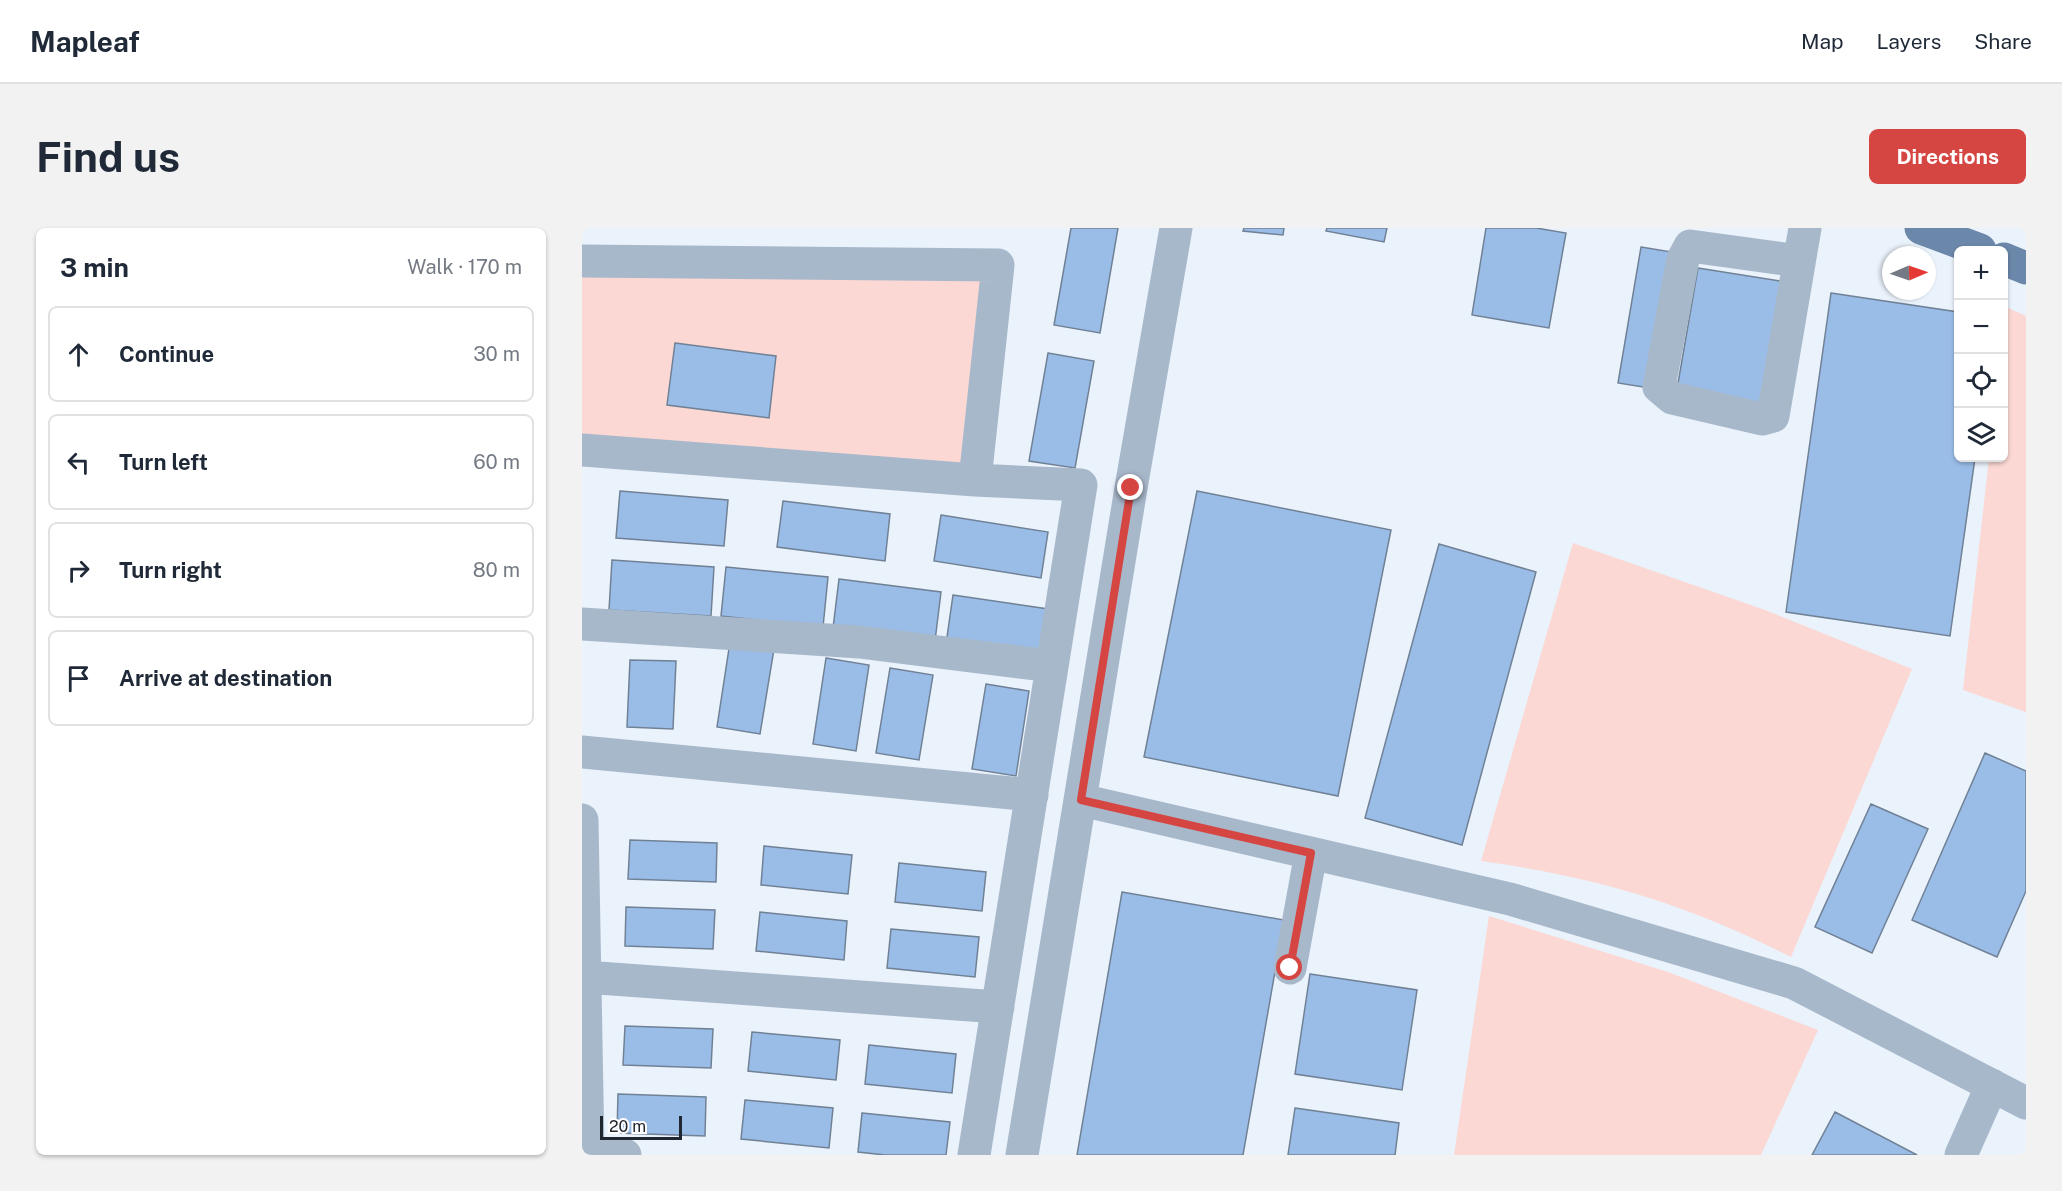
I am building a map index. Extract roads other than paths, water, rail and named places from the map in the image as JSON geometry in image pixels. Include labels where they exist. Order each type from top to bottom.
[{"type":"main road","points":[[1921,228],[1969,246]]},
{"type":"main road","points":[[2008,261],[2026,268]]},
{"type":"street","points":[[1022,1155],[1176,228]]},
{"type":"street","points":[[1799,261],[1690,246],[1683,260],[1659,387],[1672,398],[1762,419],[1773,416],[1799,261],[1804,228]]},
{"type":"street","points":[[582,261],[998,265],[975,480]]},
{"type":"street","points":[[582,450],[975,480],[1082,485],[974,1155]]},
{"type":"street","points":[[582,624],[859,642],[1053,666]]},
{"type":"street","points":[[582,752],[1032,795]]},
{"type":"street","points":[[1081,800],[1510,899],[1794,983],[2026,1103]]},
{"type":"street","points":[[582,820],[585,1152],[625,1155]]},
{"type":"street","points":[[1290,968],[1311,853]]},
{"type":"street","points":[[585,977],[998,1007]]},
{"type":"street","points":[[1961,1155],[1992,1085]]}]
